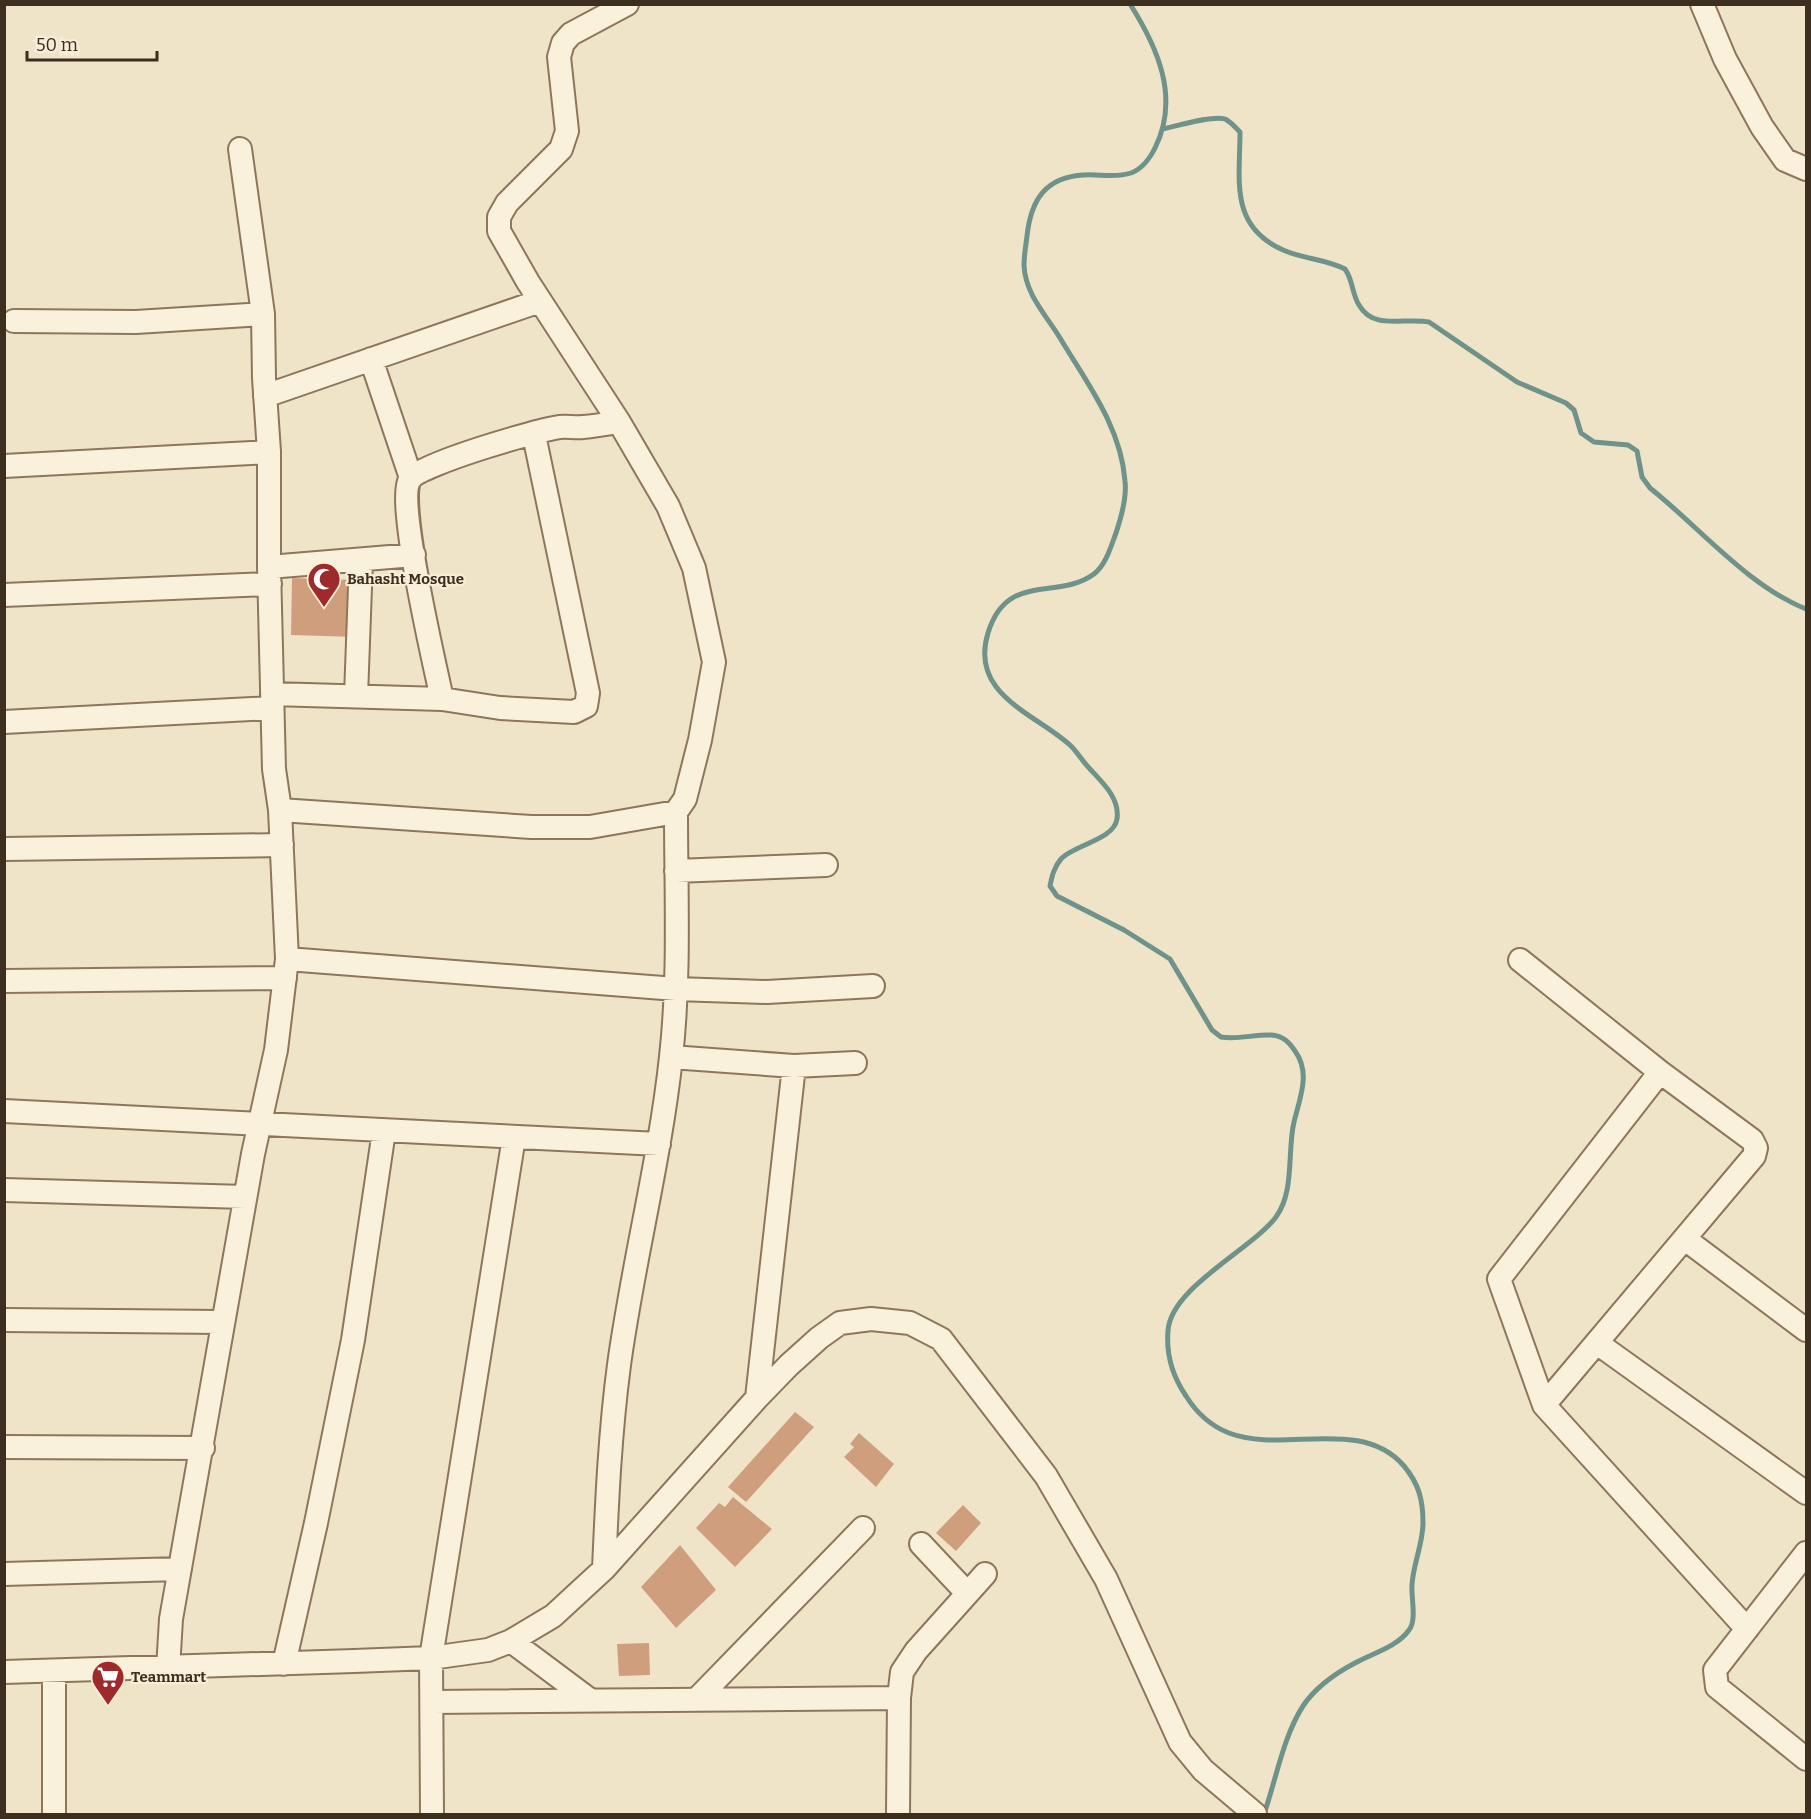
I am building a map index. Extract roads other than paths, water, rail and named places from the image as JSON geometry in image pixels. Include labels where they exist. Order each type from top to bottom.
[{"type":"street","points":[[604,1569],[609,1456],[619,1364],[659,1144],[671,1057],[676,989],[676,812],[685,798],[700,740],[714,662],[694,568],[668,506],[619,422],[540,301],[499,231],[499,217],[507,203],[561,149],[567,131],[560,57],[562,43],[571,34],[627,4]]},
{"type":"street","points":[[1702,4],[1725,59],[1762,127],[1785,160],[1806,169]]},
{"type":"street","points":[[168,1669],[171,1619],[203,1448],[245,1197],[276,1050],[286,969],[280,810],[274,769],[269,575],[269,452],[263,314],[240,149]]},
{"type":"street","points":[[265,396],[540,301]]},
{"type":"street","points":[[14,321],[136,322],[263,314]]},
{"type":"street","points":[[371,359],[411,478]]},
{"type":"street","points":[[442,699],[414,555],[406,494],[411,478],[423,469],[447,459],[560,427],[619,422]]},
{"type":"street","points":[[4,722],[356,696],[442,699],[500,708],[574,712],[586,706],[588,693],[534,435]]},
{"type":"street","points":[[4,466],[269,452]]},
{"type":"street","points":[[4,595],[269,575],[361,560],[414,555]]},
{"type":"street","points":[[356,696],[361,560]]},
{"type":"street","points":[[280,810],[531,827],[590,827],[676,812]]},
{"type":"street","points":[[4,849],[282,845]]},
{"type":"street","points":[[676,871],[826,865]]},
{"type":"street","points":[[1520,960],[1660,1072],[1752,1140],[1756,1148],[1754,1156],[1544,1405]]},
{"type":"street","points":[[4,981],[286,969],[767,992],[873,986]]},
{"type":"street","points":[[671,1057],[794,1066],[855,1063]]},
{"type":"street","points":[[757,1398],[794,1066]]},
{"type":"street","points":[[1660,1072],[1499,1279],[1544,1405],[1747,1629]]},
{"type":"street","points":[[4,1111],[659,1144]]},
{"type":"street","points":[[284,1664],[316,1523],[353,1340],[384,1131]]},
{"type":"street","points":[[432,1815],[431,1658],[514,1137]]},
{"type":"street","points":[[4,1190],[245,1197]]},
{"type":"street","points":[[1685,1239],[1806,1330]]},
{"type":"street","points":[[4,1672],[168,1669],[431,1658],[488,1650],[511,1641],[553,1616],[604,1569],[757,1398],[789,1365],[840,1323],[871,1319],[910,1323],[941,1339],[1046,1476],[1106,1580],[1180,1742],[1203,1770],[1255,1815]]},
{"type":"street","points":[[4,1320],[223,1322]]},
{"type":"street","points":[[1597,1343],[1806,1494]]},
{"type":"street","points":[[4,1447],[203,1448]]},
{"type":"street","points":[[696,1700],[863,1528]]},
{"type":"street","points":[[921,1544],[967,1593]]},
{"type":"street","points":[[1806,1553],[1715,1670],[1717,1687],[1806,1759]]},
{"type":"street","points":[[4,1574],[180,1569]]},
{"type":"street","points":[[898,1815],[899,1698],[902,1672],[985,1574]]},
{"type":"street","points":[[511,1641],[590,1700]]},
{"type":"street","points":[[54,1671],[54,1815]]},
{"type":"street","points":[[432,1702],[899,1698]]},
{"type":"waterway","points":[[1130,4],[1149,38],[1162,74],[1166,111],[1155,148],[1145,163],[1131,173],[1084,175],[1060,180],[1050,185],[1032,211],[1024,265],[1025,276],[1032,295],[1091,389],[1110,424],[1122,461],[1125,487],[1123,507],[1110,549],[1098,570],[1080,582],[1034,590],[1007,601],[996,614],[988,633],[985,654],[988,672],[996,687],[1024,712],[1071,746],[1105,785],[1116,804],[1117,819],[1109,832],[1067,854],[1059,862],[1050,886],[1057,896],[1124,930],[1170,959],[1212,1030],[1221,1037],[1272,1035],[1285,1040],[1300,1059],[1303,1085],[1292,1133],[1288,1183],[1282,1207],[1264,1230],[1196,1285],[1172,1315],[1168,1331],[1168,1349],[1171,1365],[1181,1389],[1199,1413],[1216,1427],[1229,1433],[1273,1440],[1344,1439],[1366,1443],[1386,1451],[1404,1466],[1417,1486],[1421,1500],[1423,1531],[1413,1577],[1411,1626],[1398,1641],[1341,1671],[1308,1699],[1290,1731],[1264,1814]]},
{"type":"waterway","points":[[1163,129],[1212,118],[1225,119],[1240,132],[1239,184],[1246,215],[1254,228],[1266,240],[1291,253],[1345,269],[1359,305],[1373,318],[1429,322],[1517,382],[1566,403],[1574,410],[1581,433],[1594,442],[1628,445],[1637,451],[1642,477],[1650,488],[1744,571],[1785,599],[1806,609]]},
{"type":"place","name":"Bahasht Mosque","points":[[324,608]]},
{"type":"place","name":"Teammart","points":[[108,1706]]}]
